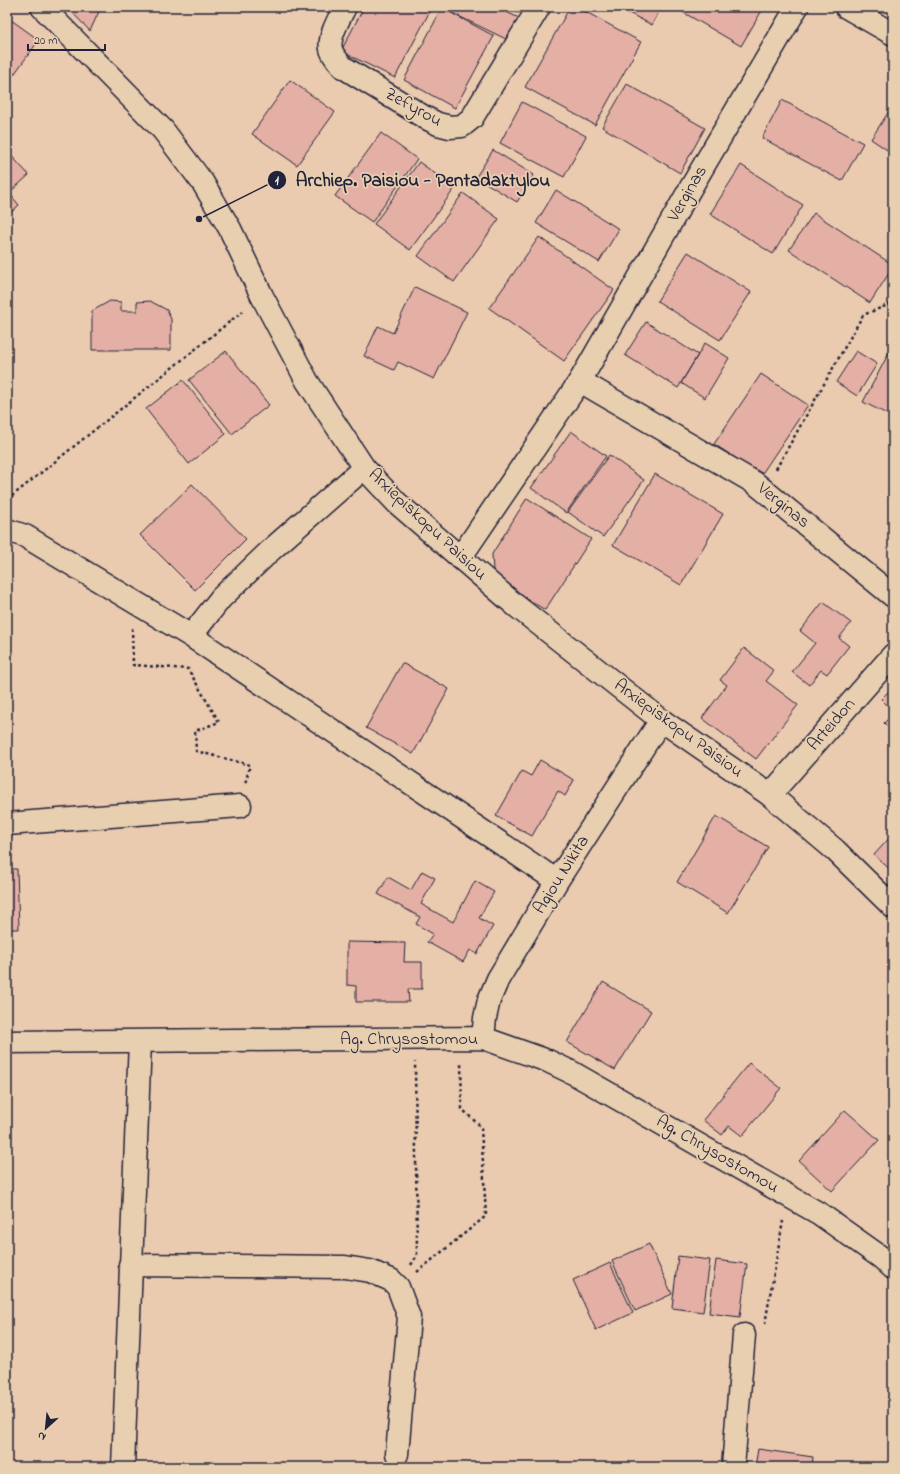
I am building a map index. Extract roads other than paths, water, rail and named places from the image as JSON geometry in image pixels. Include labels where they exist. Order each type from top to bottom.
[{"type":"street","name":"Arxiepiskopu Paisiou","points":[[42,7],[163,130],[203,183],[230,228],[262,296],[307,381],[364,468],[397,503],[515,605],[661,720],[770,795],[835,850],[893,906]]},
{"type":"street","name":"Zefyrou","points":[[345,7],[333,32],[331,49],[343,67],[424,117],[438,124],[450,127],[462,126],[472,118],[539,7]]},
{"type":"street","name":"Verginas","points":[[460,558],[580,381],[686,195],[797,7]]},
{"type":"street","points":[[846,7],[893,34]]},
{"type":"street","name":"Verginas","points":[[580,381],[754,483],[893,596]]},
{"type":"street","points":[[191,636],[221,598],[272,549],[364,468]]},
{"type":"street","points":[[7,530],[25,536],[191,636],[557,881]]},
{"type":"street","name":"Arteidon","points":[[770,795],[893,655]]},
{"type":"street","name":"Agiou Nikita","points":[[483,1038],[488,1006],[498,979],[557,881],[661,720]]},
{"type":"street","points":[[7,824],[240,806]]},
{"type":"street","name":"Ag. Chrysostomou","points":[[7,1042],[483,1038],[548,1061],[573,1072],[820,1214],[882,1258],[893,1268]]},
{"type":"street","points":[[123,1467],[140,1041]]},
{"type":"street","points":[[130,1265],[345,1267],[370,1271],[391,1280],[398,1287],[409,1317],[397,1454]]},
{"type":"street","points":[[733,1467],[744,1335]]},
{"type":"place","name":"Archiep. Paisiou - Pentadaktylou","points":[[199,219]]}]
